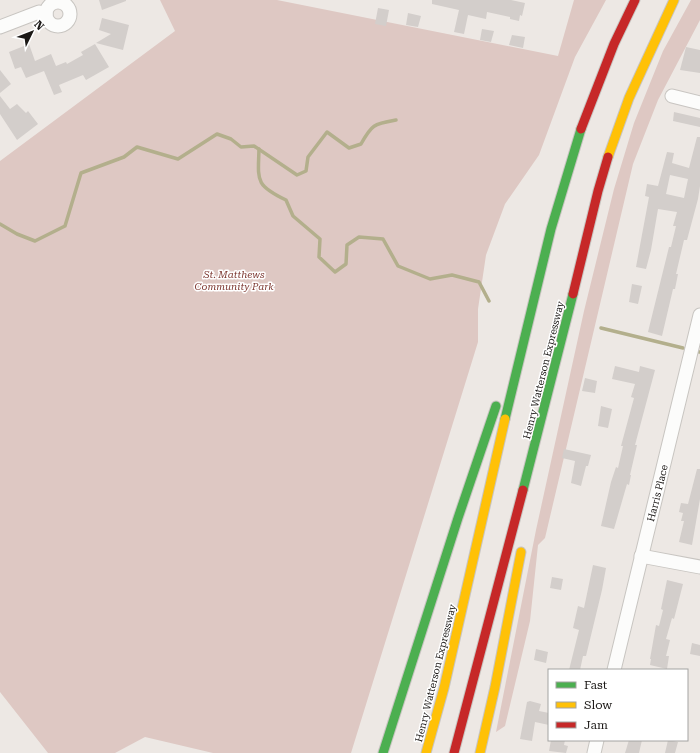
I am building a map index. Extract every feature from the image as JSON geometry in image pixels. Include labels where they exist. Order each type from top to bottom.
[{"type":"highway","name":"Henry Watterson Expressway","points":[[426,753],[444,688],[536,289],[579,130],[613,44],[635,0]]},
{"type":"highway","name":"Henry Watterson Expressway","points":[[454,753],[567,320],[598,191],[617,128],[642,66],[674,0]]},
{"type":"highway","points":[[504,384],[536,289]]},
{"type":"highway","points":[[535,482],[567,320]]},
{"type":"highway","points":[[383,753],[458,518],[498,399]]},
{"type":"highway","points":[[480,753],[495,687],[523,544]]},
{"type":"street","points":[[0,26],[39,12],[46,14]]},
{"type":"street","points":[[672,96],[700,103]]},
{"type":"street","name":"Harris Place","points":[[614,669],[700,315]]},
{"type":"street","points":[[641,556],[700,567]]},
{"type":"street","points":[[594,753],[597,741]]},
{"type":"green space","name":"St. Matthews Community Park","points":[[160,0],[277,0],[558,56],[574,0],[606,0],[575,57],[539,155],[505,204],[486,255],[478,309],[478,342],[351,753],[213,753],[145,737],[115,753],[48,753],[0,692],[0,161],[175,31]]},
{"type":"green space","points":[[691,0],[700,0],[700,20],[658,100],[633,164],[545,538],[538,545],[530,621],[505,726],[496,732],[536,530],[584,311],[614,189],[634,123],[663,51]]},
{"type":"building","points":[[99,0],[126,0],[126,1],[102,10]]},
{"type":"building","points":[[432,0],[511,0],[525,3],[522,16],[520,15],[519,21],[510,19],[510,17],[487,12],[486,19],[468,15],[464,34],[454,32],[459,10],[432,4]]},
{"type":"building","points":[[378,8],[389,10],[386,26],[375,24]]},
{"type":"building","points":[[408,13],[421,16],[418,27],[406,25]]},
{"type":"building","points":[[102,18],[129,25],[123,50],[96,43],[111,34],[99,30]]},
{"type":"building","points":[[482,29],[494,31],[491,42],[480,40]]},
{"type":"building","points":[[512,35],[525,37],[523,48],[509,45]]},
{"type":"building","points":[[29,44],[35,61],[51,54],[56,66],[66,62],[67,64],[83,55],[81,52],[95,44],[109,67],[86,80],[83,75],[59,85],[62,92],[54,95],[44,71],[26,78],[21,67],[15,69],[9,52]]},
{"type":"building","points":[[686,47],[700,50],[700,73],[680,70]]},
{"type":"building","points":[[0,70],[11,84],[0,93]]},
{"type":"building","points":[[0,96],[10,109],[17,104],[26,113],[28,111],[38,124],[17,140],[0,114]]},
{"type":"building","points":[[674,112],[700,118],[700,127],[673,121]]},
{"type":"building","points":[[697,137],[700,137],[700,186],[698,199],[687,240],[684,240],[676,274],[678,274],[675,289],[673,289],[662,336],[648,332],[669,247],[671,247],[676,226],[673,226],[677,212],[658,209],[646,269],[636,267],[649,197],[645,196],[647,184],[658,186],[667,152],[674,153],[672,163],[689,168]],"holes":[[[670,175],[688,179],[684,198],[666,194]]]},
{"type":"building","points":[[632,284],[642,286],[638,304],[629,302]]},
{"type":"building","points":[[615,366],[639,372],[640,366],[655,370],[635,445],[637,445],[629,485],[627,484],[614,529],[601,526],[611,482],[616,467],[618,468],[623,446],[621,446],[634,398],[631,397],[635,384],[612,379]]},
{"type":"building","points":[[585,378],[597,381],[595,393],[582,391]]},
{"type":"building","points":[[601,406],[612,409],[608,428],[598,426]]},
{"type":"building","points":[[564,449],[591,455],[588,466],[586,466],[581,486],[571,483],[575,461],[562,458]]},
{"type":"building","points":[[697,469],[700,469],[700,499],[692,545],[679,542],[684,521],[681,521],[683,513],[679,512],[681,503],[688,504]]},
{"type":"building","points":[[593,565],[606,568],[586,656],[583,656],[580,669],[569,669],[579,630],[573,628],[578,606],[584,608]]},
{"type":"building","points":[[552,577],[563,579],[561,590],[550,588]]},
{"type":"building","points":[[667,580],[683,584],[674,619],[672,618],[666,639],[670,640],[666,656],[669,656],[667,669],[650,665],[650,659],[656,625],[659,626],[663,610],[661,609]]},
{"type":"building","points":[[692,643],[700,645],[700,656],[690,654]]},
{"type":"building","points":[[536,649],[548,652],[546,663],[534,660]]},
{"type":"building","points":[[530,701],[541,704],[539,711],[548,713],[548,725],[535,722],[532,741],[520,739],[527,702]]},
{"type":"building","points":[[551,741],[565,741],[564,745],[568,746],[566,753],[549,751]]},
{"type":"building","points":[[629,741],[642,741],[639,753],[625,753]]},
{"type":"building","points":[[668,741],[678,742],[675,753],[665,753]]},
{"type":"waterway","points":[[0,224],[17,234],[35,241],[65,226],[81,173],[124,157],[137,147],[178,159],[217,134],[231,139],[241,147],[254,146],[297,175],[306,171],[308,157],[327,132],[349,148],[361,144],[368,132],[374,126],[396,120]]},
{"type":"waterway","points":[[259,149],[258,168],[260,181],[269,190],[286,200],[293,216],[320,239],[319,257],[335,272],[346,264],[347,245],[359,237],[383,239],[398,266],[430,279],[452,275],[479,282],[489,301]]},
{"type":"waterway","points":[[601,328],[683,348]]},
{"type":"traffic: fast","points":[[505,419],[551,229],[581,129]]},
{"type":"traffic: fast","points":[[523,490],[573,294]]},
{"type":"traffic: fast","points":[[383,753],[458,518],[496,406]]},
{"type":"traffic: slow","points":[[608,157],[629,98],[674,0]]},
{"type":"traffic: slow","points":[[426,753],[444,688],[505,419]]},
{"type":"traffic: slow","points":[[480,753],[495,687],[521,552]]},
{"type":"traffic: jam","points":[[581,129],[614,44],[635,0]]},
{"type":"traffic: jam","points":[[573,294],[598,191],[608,157]]},
{"type":"traffic: jam","points":[[454,753],[523,490]]}]
